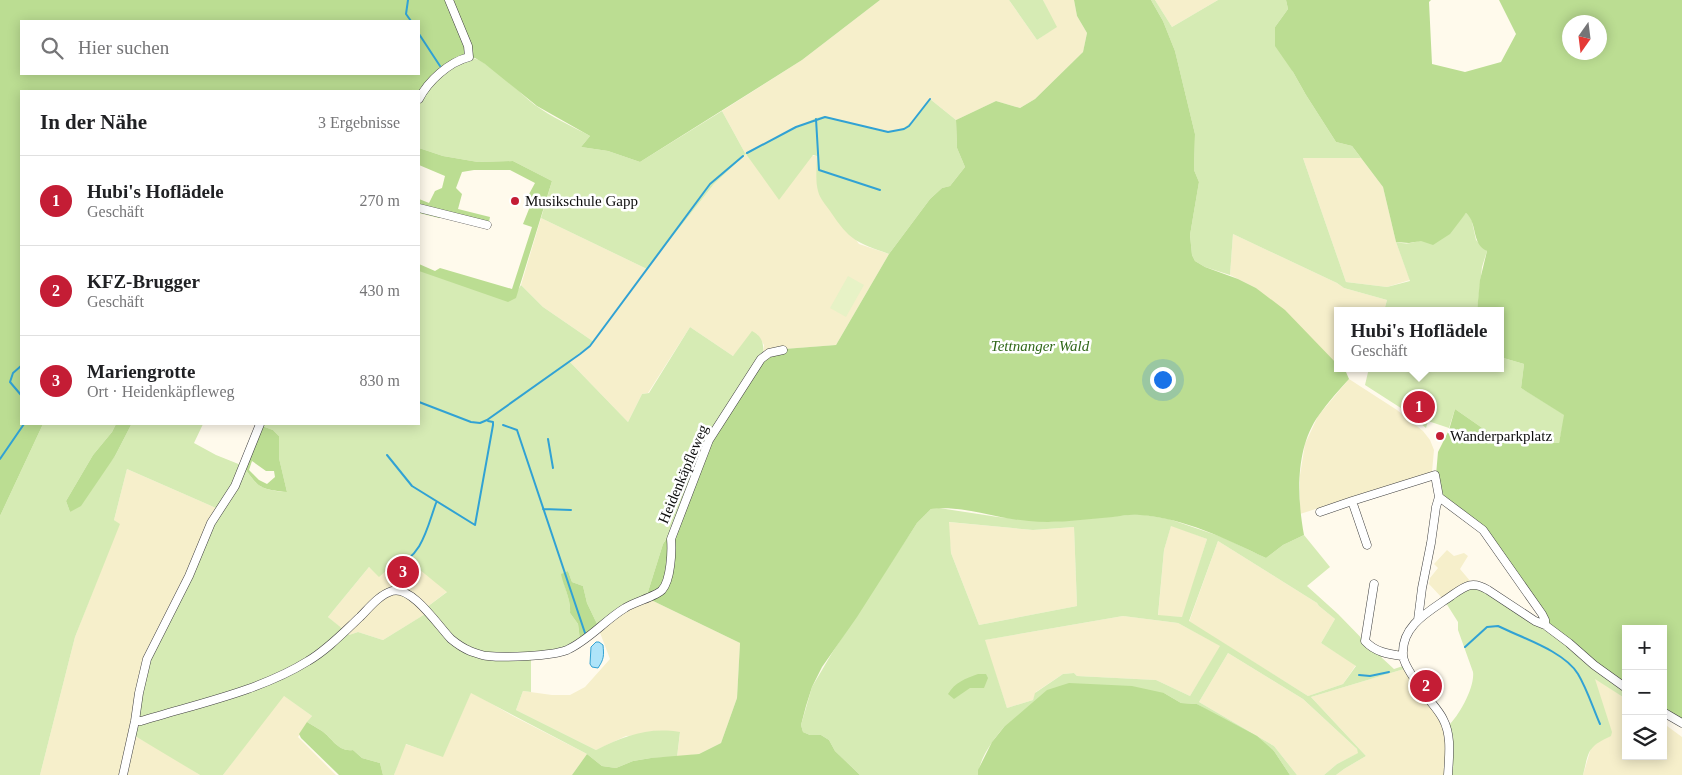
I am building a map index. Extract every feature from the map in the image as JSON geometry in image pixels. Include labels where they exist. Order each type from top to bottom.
[{"type":"street","points":[[420,98],[435,78],[452,64],[468,57],[468,46],[449,0]]},
{"type":"street","points":[[420,208],[487,225]]},
{"type":"street","name":"Heidenkäpfleweg","points":[[135,721],[141,721],[266,682],[299,666],[328,646],[381,596],[398,590],[427,610],[456,642],[468,650],[486,656],[514,656],[558,653],[567,650],[623,609],[663,590],[672,552],[671,539],[709,440],[761,359],[770,353],[783,350]]},
{"type":"street","points":[[123,775],[147,660],[190,576],[211,523],[235,486],[260,425]]},
{"type":"street","points":[[1320,512],[1435,475],[1439,497],[1418,620]]},
{"type":"street","points":[[1439,497],[1483,530],[1542,614],[1545,625]]},
{"type":"street","points":[[1352,501],[1367,545]]},
{"type":"street","points":[[1374,584],[1365,641],[1376,650],[1402,656]]},
{"type":"street","points":[[1448,775],[1449,736],[1443,719],[1402,656],[1405,639],[1410,628],[1418,620],[1463,588],[1473,584],[1488,590],[1535,621],[1545,625],[1569,643],[1594,666],[1622,685]]},
{"type":"street","points":[[1667,714],[1682,723]]},
{"type":"shaded area","points":[[880,0],[1009,0],[1037,40],[1056,27],[1043,0],[1074,0],[1077,16],[1087,33],[1083,52],[1035,99],[1020,108],[996,101],[956,120],[930,99],[908,126],[901,130],[888,132],[825,116],[745,153],[722,111],[802,60]]},
{"type":"shaded area","points":[[1155,0],[1218,0],[1172,27]]},
{"type":"shaded area","points":[[746,154],[817,156],[817,186],[859,244],[889,254],[836,345],[784,349],[763,354],[764,345],[757,334],[733,356],[690,327],[648,393],[642,394],[628,422],[569,361],[594,342],[543,307],[521,285],[541,218],[647,269],[714,184]]},
{"type":"shaded area","points":[[1303,158],[1361,158],[1383,187],[1396,242],[1410,280],[1387,287],[1346,282]]},
{"type":"shaded area","points":[[1233,234],[1344,288],[1387,300],[1385,307],[1334,307],[1334,361],[1256,288],[1230,275]]},
{"type":"shaded area","points":[[1349,379],[1397,410],[1423,431],[1430,440],[1434,450],[1432,472],[1300,514],[1300,475],[1305,444],[1318,416]]},
{"type":"shaded area","points":[[127,469],[216,508],[176,600],[121,775],[40,775],[75,637],[119,524],[114,520]]},
{"type":"shaded area","points":[[948,522],[1033,530],[1074,527],[1077,606],[979,625],[951,553]]},
{"type":"shaded area","points":[[1171,525],[1207,539],[1183,617],[1158,616],[1164,550]]},
{"type":"shaded area","points":[[1218,541],[1317,603],[1335,619],[1321,643],[1356,665],[1343,684],[1308,696],[1189,622]]},
{"type":"shaded area","points":[[1447,550],[1454,556],[1464,553],[1468,556],[1460,569],[1471,582],[1443,599],[1429,584],[1430,578],[1438,568],[1434,564]]},
{"type":"shaded area","points":[[403,556],[448,591],[427,607],[427,613],[383,640],[358,632],[349,635],[328,617],[369,567],[379,576]]},
{"type":"shaded area","points":[[649,599],[740,643],[737,698],[721,743],[699,754],[677,757],[680,733],[626,736],[596,750],[516,710],[523,691],[552,695],[570,695],[585,687],[610,659],[599,630],[617,615]]},
{"type":"shaded area","points":[[1123,616],[1178,623],[1221,646],[1190,696],[1156,680],[1077,676],[1074,673],[1063,674],[1036,692],[1033,700],[1007,708],[984,640]]},
{"type":"shaded area","points":[[1228,653],[1303,699],[1359,753],[1337,764],[1324,775],[1297,775],[1274,746],[1199,702]]},
{"type":"shaded area","points":[[1404,669],[1440,718],[1445,734],[1446,775],[1336,775],[1366,756],[1311,697]]},
{"type":"shaded area","points":[[1595,678],[1622,696],[1622,760],[1667,760],[1667,726],[1682,737],[1682,775],[1583,775],[1591,748],[1597,743]]},
{"type":"shaded area","points":[[471,692],[587,754],[572,775],[394,775],[405,744],[443,756]]},
{"type":"shaded area","points":[[283,695],[312,716],[298,737],[336,775],[223,775]]},
{"type":"shaded area","points":[[135,736],[165,753],[200,775],[125,775]]},
{"type":"green space","points":[[0,0],[880,0],[802,60],[640,162],[608,151],[581,147],[590,136],[537,106],[485,64],[469,57],[452,64],[420,98],[420,90],[20,90],[20,425],[43,425],[0,516]]},
{"type":"green space","points":[[1009,0],[1043,0],[1057,27],[1037,40]]},
{"type":"green space","name":"Tettnanger Wald","points":[[1074,0],[1151,0],[1163,21],[1175,51],[1195,134],[1194,170],[1199,182],[1190,235],[1192,255],[1195,261],[1256,288],[1285,310],[1334,361],[1334,372],[1346,372],[1349,379],[1319,415],[1311,428],[1302,457],[1299,489],[1304,535],[1283,545],[1266,558],[1204,530],[1173,520],[1156,517],[1133,515],[1040,522],[1017,520],[955,509],[931,509],[917,523],[857,617],[822,667],[812,687],[806,706],[801,725],[803,732],[810,735],[821,735],[829,740],[835,751],[860,775],[572,775],[587,754],[602,766],[616,768],[633,761],[699,754],[721,743],[737,698],[740,643],[649,599],[647,595],[663,544],[674,527],[717,429],[763,354],[784,349],[836,345],[889,254],[930,199],[942,188],[950,186],[965,167],[957,148],[956,120],[996,101],[1020,108],[1035,99],[1083,52],[1087,33],[1077,16]]},
{"type":"green space","points":[[1151,0],[1155,0],[1172,27],[1218,0],[1286,0],[1288,9],[1275,27],[1293,72],[1336,142],[1352,146],[1361,158],[1303,158],[1346,282],[1387,287],[1410,281],[1396,242],[1409,243],[1425,239],[1448,227],[1466,213],[1471,217],[1476,240],[1487,251],[1482,267],[1477,307],[1385,307],[1387,300],[1344,288],[1233,234],[1230,275],[1205,267],[1195,261],[1192,255],[1190,235],[1199,182],[1194,170],[1195,134],[1175,51],[1163,21]]},
{"type":"green space","points":[[1286,0],[1431,0],[1429,2],[1432,64],[1465,72],[1501,62],[1516,34],[1499,0],[1682,0],[1682,721],[1667,712],[1667,625],[1622,625],[1622,682],[1610,674],[1574,642],[1550,625],[1545,614],[1485,528],[1440,496],[1436,475],[1438,452],[1449,430],[1455,409],[1501,441],[1559,443],[1564,415],[1521,388],[1524,364],[1504,358],[1504,307],[1477,307],[1480,280],[1487,251],[1482,248],[1476,239],[1470,217],[1466,213],[1450,234],[1433,245],[1421,241],[1409,243],[1396,242],[1383,187],[1352,146],[1336,142],[1275,46],[1275,27],[1288,9]]},
{"type":"green space","points":[[469,57],[477,59],[503,77],[541,109],[590,136],[581,147],[608,151],[640,162],[722,111],[745,153],[816,118],[825,116],[881,131],[890,132],[898,130],[910,123],[930,99],[956,120],[957,148],[965,167],[950,186],[942,188],[930,199],[889,254],[861,243],[849,235],[837,221],[818,191],[816,178],[817,156],[813,155],[779,200],[746,154],[714,184],[647,269],[541,218],[552,181],[513,161],[478,162],[443,156],[420,148],[420,98],[435,78]]},
{"type":"green space","points":[[420,148],[443,156],[478,162],[513,161],[552,181],[516,298],[508,302],[420,271],[420,264],[435,271],[440,268],[512,289],[532,227],[523,224],[529,209],[528,196],[535,183],[510,170],[462,172],[456,188],[462,194],[458,209],[490,217],[489,222],[439,218],[420,213],[420,199],[429,203],[435,191],[442,188],[445,176],[420,165]]},
{"type":"green space","points":[[420,268],[510,298],[515,295],[521,285],[543,307],[594,342],[569,361],[628,422],[642,394],[649,393],[690,327],[733,356],[752,331],[758,335],[762,340],[763,354],[717,429],[676,526],[673,527],[663,544],[647,595],[629,603],[598,626],[587,603],[583,586],[572,582],[568,571],[562,574],[570,613],[578,624],[580,640],[565,651],[531,657],[531,692],[523,691],[516,710],[596,750],[636,734],[657,731],[680,732],[677,757],[633,761],[616,768],[602,766],[587,754],[471,693],[443,757],[406,744],[394,775],[383,775],[380,763],[362,758],[353,750],[340,747],[322,731],[307,722],[312,716],[284,696],[223,775],[200,775],[135,736],[136,729],[141,724],[268,685],[306,666],[347,632],[349,635],[358,632],[383,640],[430,611],[427,607],[447,592],[403,556],[379,577],[369,567],[328,617],[344,630],[310,658],[265,681],[145,718],[139,718],[140,697],[147,665],[186,586],[213,520],[237,485],[242,464],[260,486],[270,490],[287,492],[279,458],[279,436],[273,430],[262,426],[420,425]]},
{"type":"green space","points":[[848,276],[864,285],[846,317],[830,308]]},
{"type":"green space","points":[[1504,358],[1524,364],[1521,388],[1565,415],[1559,443],[1501,441],[1455,409],[1449,428],[1428,421],[1426,428],[1404,410],[1365,385],[1368,372],[1504,372]]},
{"type":"green space","points":[[43,425],[116,425],[93,455],[66,501],[70,512],[115,456],[131,425],[203,425],[194,443],[216,455],[241,465],[236,479],[216,508],[127,469],[114,520],[120,524],[75,637],[40,775],[0,775],[0,516]]},
{"type":"green space","points":[[116,425],[131,425],[115,456],[81,506],[70,512],[66,501],[93,455]]},
{"type":"green space","points":[[262,426],[273,430],[279,436],[279,458],[287,492],[261,487],[253,480],[244,467]],"holes":[[[252,461],[266,471],[274,471],[275,477],[267,484],[259,480],[249,470]]]},
{"type":"green space","points":[[939,508],[998,517],[1051,522],[1139,514],[1169,519],[1222,537],[1266,558],[1283,545],[1304,535],[1330,567],[1307,586],[1374,651],[1385,654],[1381,657],[1394,669],[1403,666],[1404,669],[1311,697],[1366,756],[1336,775],[1324,775],[1337,764],[1358,753],[1357,749],[1303,699],[1228,653],[1199,702],[1274,746],[1297,775],[1290,775],[1274,751],[1197,704],[1181,703],[1164,693],[1004,727],[984,755],[978,775],[860,775],[835,751],[829,740],[821,735],[810,735],[803,732],[801,725],[812,687],[832,653],[917,523],[931,509]],"holes":[[[949,522],[1033,530],[1074,527],[1077,606],[979,625],[951,553]],[[1171,526],[1207,539],[1182,617],[1158,615],[1164,550]],[[1218,541],[1317,603],[1335,619],[1321,643],[1356,666],[1343,684],[1308,696],[1189,621]],[[1123,616],[1178,623],[1220,646],[1190,696],[1156,680],[1077,676],[1074,673],[1063,674],[1035,693],[1033,700],[1007,708],[985,640]]]},
{"type":"green space","points":[[568,571],[572,582],[583,586],[587,603],[598,626],[580,640],[578,624],[570,613],[561,574]]},
{"type":"green space","points":[[1476,587],[1561,639],[1584,662],[1622,687],[1622,696],[1595,679],[1612,732],[1611,736],[1597,743],[1590,751],[1583,775],[1450,775],[1448,726],[1457,715],[1469,693],[1473,672],[1458,630],[1458,622],[1446,603],[1464,590]]},
{"type":"green space","points":[[978,674],[986,674],[988,678],[984,688],[970,688],[954,699],[948,694],[957,684]]},
{"type":"green space","points":[[1069,683],[1132,686],[1164,693],[1181,703],[1197,704],[1257,736],[1274,751],[1290,775],[978,775],[978,770],[992,742],[1004,727],[1047,690]]},
{"type":"green space","points":[[307,722],[322,731],[339,747],[353,750],[362,758],[380,763],[383,775],[339,775],[301,738],[299,734]]},
{"type":"water","points":[[596,642],[603,645],[602,660],[598,668],[592,667],[590,664],[591,647]]},
{"type":"waterway","points":[[408,0],[406,14],[410,20]]},
{"type":"waterway","points":[[420,36],[440,66]]},
{"type":"waterway","points":[[747,153],[796,127],[825,117],[888,132],[904,129],[909,126],[930,99]]},
{"type":"waterway","points":[[816,119],[819,170],[880,190]]},
{"type":"waterway","points":[[420,402],[471,422],[480,423],[487,420],[580,354],[590,346],[710,184],[743,156]]},
{"type":"waterway","points":[[20,367],[13,373],[10,382],[20,394]]},
{"type":"waterway","points":[[387,455],[412,486],[475,525],[493,425],[493,422],[488,421]]},
{"type":"waterway","points":[[0,459],[23,425]]},
{"type":"waterway","points":[[503,425],[517,430],[585,633]]},
{"type":"waterway","points":[[548,439],[553,468]]},
{"type":"waterway","points":[[394,566],[403,562],[417,549],[426,532],[436,503]]},
{"type":"waterway","points":[[543,509],[571,510]]},
{"type":"waterway","points":[[1465,647],[1487,627],[1498,626],[1553,652],[1563,658],[1578,674],[1600,724]]},
{"type":"waterway","points":[[1359,675],[1370,676],[1389,672]]},
{"type":"place","name":"Musikschule Gapp","points":[[515,201]]},
{"type":"place","name":"Hubi's Hoflädele","points":[[1419,407]]},
{"type":"place","name":"Wanderparkplatz","points":[[1440,436]]},
{"type":"place","name":"Mariengrotte","points":[[403,572]]},
{"type":"place","name":"KFZ-Brugger","points":[[1426,686]]}]
